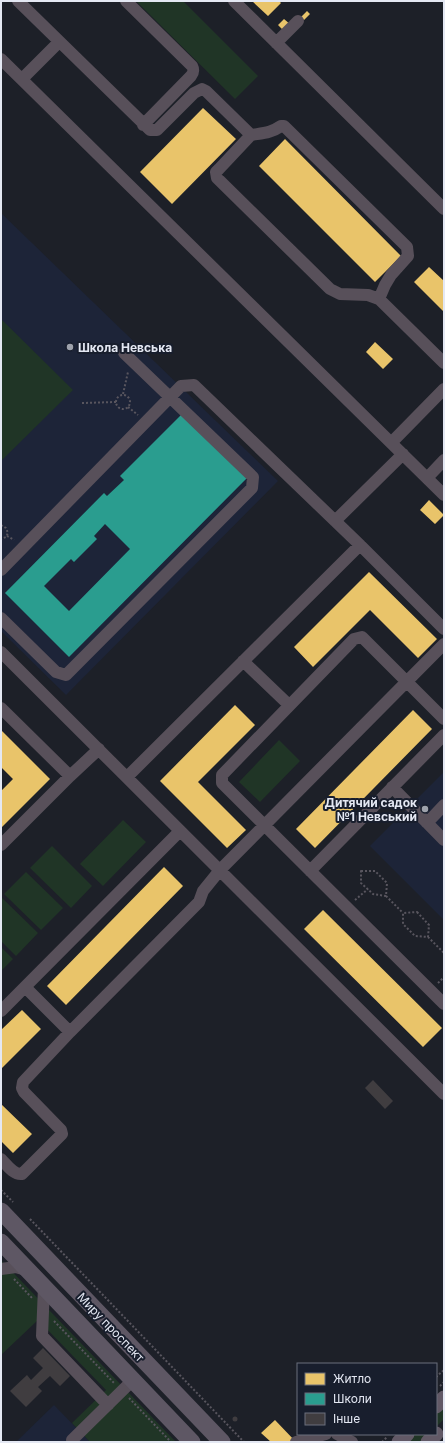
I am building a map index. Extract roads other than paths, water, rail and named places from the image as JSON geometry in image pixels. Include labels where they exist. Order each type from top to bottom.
[{"type":"highway","name":"Миру проспект","points":[[9,1209],[124,1340],[222,1442]]},
{"type":"highway","name":"Миру проспект","points":[[1,1242],[109,1354],[128,1386],[191,1442]]},
{"type":"highway","points":[[109,1354],[124,1340]]},
{"type":"lane","points":[[18,1],[150,130],[157,130],[194,92],[202,89],[206,91],[251,134]]},
{"type":"lane","points":[[126,1],[192,66],[193,69],[191,76],[144,125]]},
{"type":"lane","points":[[234,1],[444,209]]},
{"type":"lane","points":[[276,43],[298,21]]},
{"type":"lane","points":[[22,79],[59,42]]},
{"type":"lane","points":[[1,58],[444,495]]},
{"type":"lane","points":[[379,299],[391,275],[408,256],[407,247],[284,126],[267,133],[251,134],[218,169],[216,172],[217,178],[330,289],[340,294],[368,295],[379,299],[444,363]]},
{"type":"lane","points":[[1,618],[56,672],[66,675],[252,488],[253,477],[127,356]]},
{"type":"lane","points":[[1,570],[181,386],[194,385],[360,545],[444,629]]},
{"type":"lane","points":[[391,443],[444,389]]},
{"type":"lane","points":[[335,521],[403,454]]},
{"type":"lane","points":[[426,478],[444,460]]},
{"type":"lane","points":[[127,777],[360,545]]},
{"type":"lane","points":[[444,719],[362,637],[354,639],[222,775],[222,783],[444,1004]]},
{"type":"lane","points":[[1,1159],[15,1173],[22,1174],[62,1134],[61,1130],[24,1092],[22,1085],[70,1032],[199,902],[203,891],[220,870],[444,644]]},
{"type":"lane","points":[[1,652],[444,1094]]},
{"type":"lane","points":[[243,661],[289,706]]},
{"type":"lane","points":[[1,708],[70,776]]},
{"type":"lane","points":[[310,870],[444,734]]},
{"type":"lane","points":[[1,845],[99,749]]},
{"type":"lane","points":[[392,787],[444,840]]},
{"type":"lane","points":[[427,823],[444,805]]},
{"type":"lane","points":[[1,1011],[180,831]]},
{"type":"lane","points":[[25,987],[70,1032]]},
{"type":"lane","points":[[2,1268],[16,1267],[29,1272]]},
{"type":"lane","points":[[44,1287],[42,1336],[108,1404]]},
{"type":"lane","points":[[74,1442],[72,1440],[128,1386]]},
{"type":"lane","points":[[296,1442],[322,1435]]},
{"type":"lane","points":[[339,1435],[351,1442]]},
{"type":"place","name":"Школа Невська","points":[[70,347]]},
{"type":"place","name":"Дитячий садок №1 Невський","points":[[425,809]]}]
